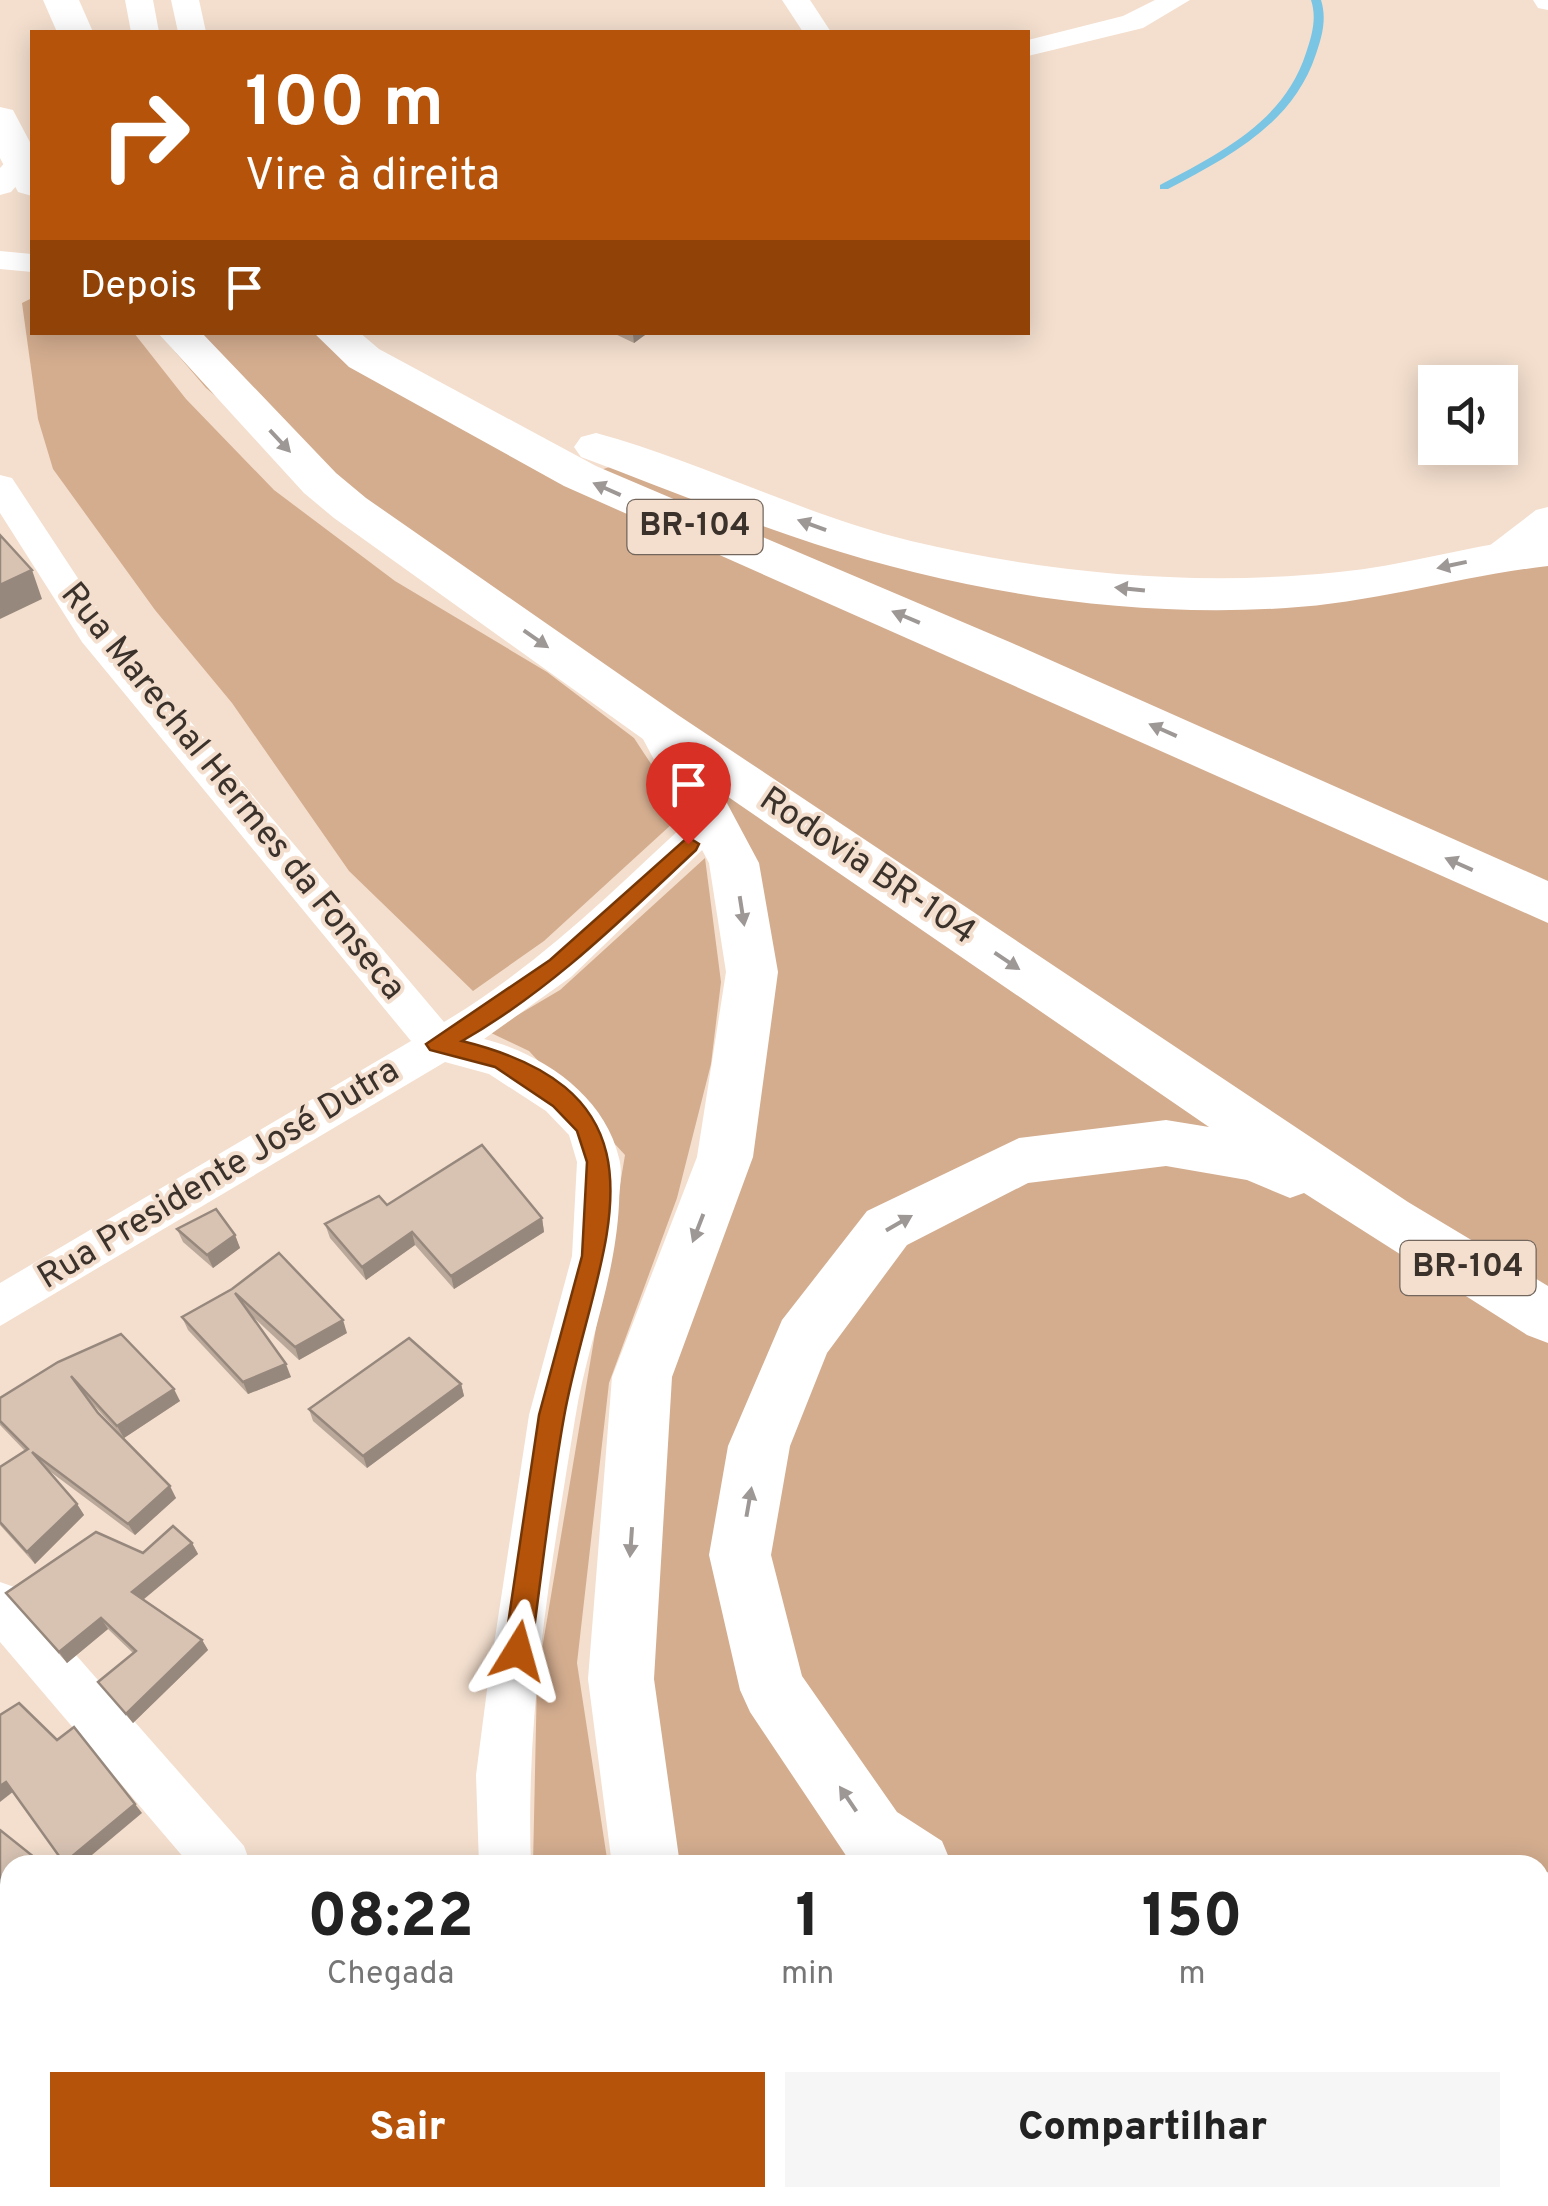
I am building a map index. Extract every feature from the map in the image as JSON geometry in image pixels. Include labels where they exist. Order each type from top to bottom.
[{"type":"highway","points":[[62,0],[74,30]]},
{"type":"highway","points":[[0,118],[18,178]]},
{"type":"highway","name":"Rodovia BR-104","points":[[180,335],[320,483],[350,508],[661,727],[1388,1219],[1548,1317]]},
{"type":"highway","name":"BR-104","points":[[336,335],[364,358],[580,476],[996,655],[1548,903]]},
{"type":"highway","points":[[404,379],[832,532],[908,555],[1000,574],[1178,594],[1341,588],[1501,554],[1548,552]]},
{"type":"highway","points":[[645,1855],[621,1679],[642,1378],[725,1157],[752,972],[734,863],[661,727]]},
{"type":"highway","points":[[902,1855],[873,1836],[773,1690],[740,1555],[759,1446],[802,1338],[886,1228],[1019,1160],[1166,1143],[1254,1158],[1388,1219]]},
{"type":"street","points":[[139,0],[145,30]]},
{"type":"street","points":[[185,0],[192,30]]},
{"type":"street","points":[[796,0],[816,30]]},
{"type":"street","points":[[1030,47],[1132,11],[1176,0]]},
{"type":"street","points":[[0,260],[30,263]]},
{"type":"street","name":"Rua Marechal Hermes da Fonseca","points":[[0,486],[95,633],[438,1044]]},
{"type":"street","points":[[1501,554],[1548,518]]},
{"type":"street","name":"Rua Presidente José Dutra","points":[[0,1306],[505,1006],[557,966],[712,822]]},
{"type":"street","points":[[438,1044],[502,1060],[561,1100],[587,1126],[599,1162],[594,1256],[552,1415],[512,1690],[502,1775],[504,1855]]},
{"type":"street","points":[[0,1605],[216,1855]]},
{"type":"shaded area","points":[[30,299],[30,335],[136,335],[186,399],[274,490],[395,581],[547,672],[634,738],[659,776],[673,823],[544,941],[473,991],[349,871],[232,703],[155,610],[53,469],[38,419],[22,303]]},
{"type":"shaded area","points":[[161,335],[342,335],[588,474],[631,460],[832,532],[1178,594],[1548,551],[1548,1855],[646,1855],[642,1378],[752,972],[662,730],[320,483],[206,388]]},
{"type":"shaded area","points":[[705,858],[721,982],[711,1064],[677,1198],[609,1383],[577,1663],[606,1855],[533,1855],[537,1679],[625,1155],[529,1051],[489,1032],[560,990]]},
{"type":"building","points":[[0,535],[32,570],[0,585]]},
{"type":"building","points":[[482,1145],[542,1218],[451,1276],[412,1232],[362,1267],[325,1224],[379,1196],[387,1205]]},
{"type":"building","points":[[216,1209],[235,1235],[207,1255],[177,1229]]},
{"type":"building","points":[[279,1253],[343,1320],[295,1347],[235,1293],[286,1364],[243,1382],[182,1317],[232,1289]]},
{"type":"building","points":[[121,1334],[174,1389],[117,1426],[71,1376],[98,1413],[170,1486],[128,1524],[32,1452],[77,1504],[27,1552],[0,1522],[0,1467],[28,1449],[0,1421],[0,1398],[58,1362]]},
{"type":"building","points":[[409,1338],[461,1384],[363,1456],[309,1409]]},
{"type":"building","points":[[173,1526],[192,1543],[132,1592],[202,1640],[126,1714],[98,1682],[136,1651],[101,1618],[59,1652],[6,1593],[96,1532],[143,1553]]},
{"type":"building","points":[[19,1703],[57,1740],[74,1727],[135,1804],[74,1855],[58,1855],[6,1782],[0,1786],[0,1715]]},
{"type":"building","points":[[0,1830],[31,1855],[0,1855]]},
{"type":"waterway","points":[[1164,187],[1235,147],[1276,114],[1305,71],[1317,32],[1316,0]]},
{"type":"route","points":[[518,1651],[552,1415],[594,1256],[599,1162],[587,1126],[561,1100],[502,1060],[438,1044],[505,1006],[557,966],[688,844]]}]
